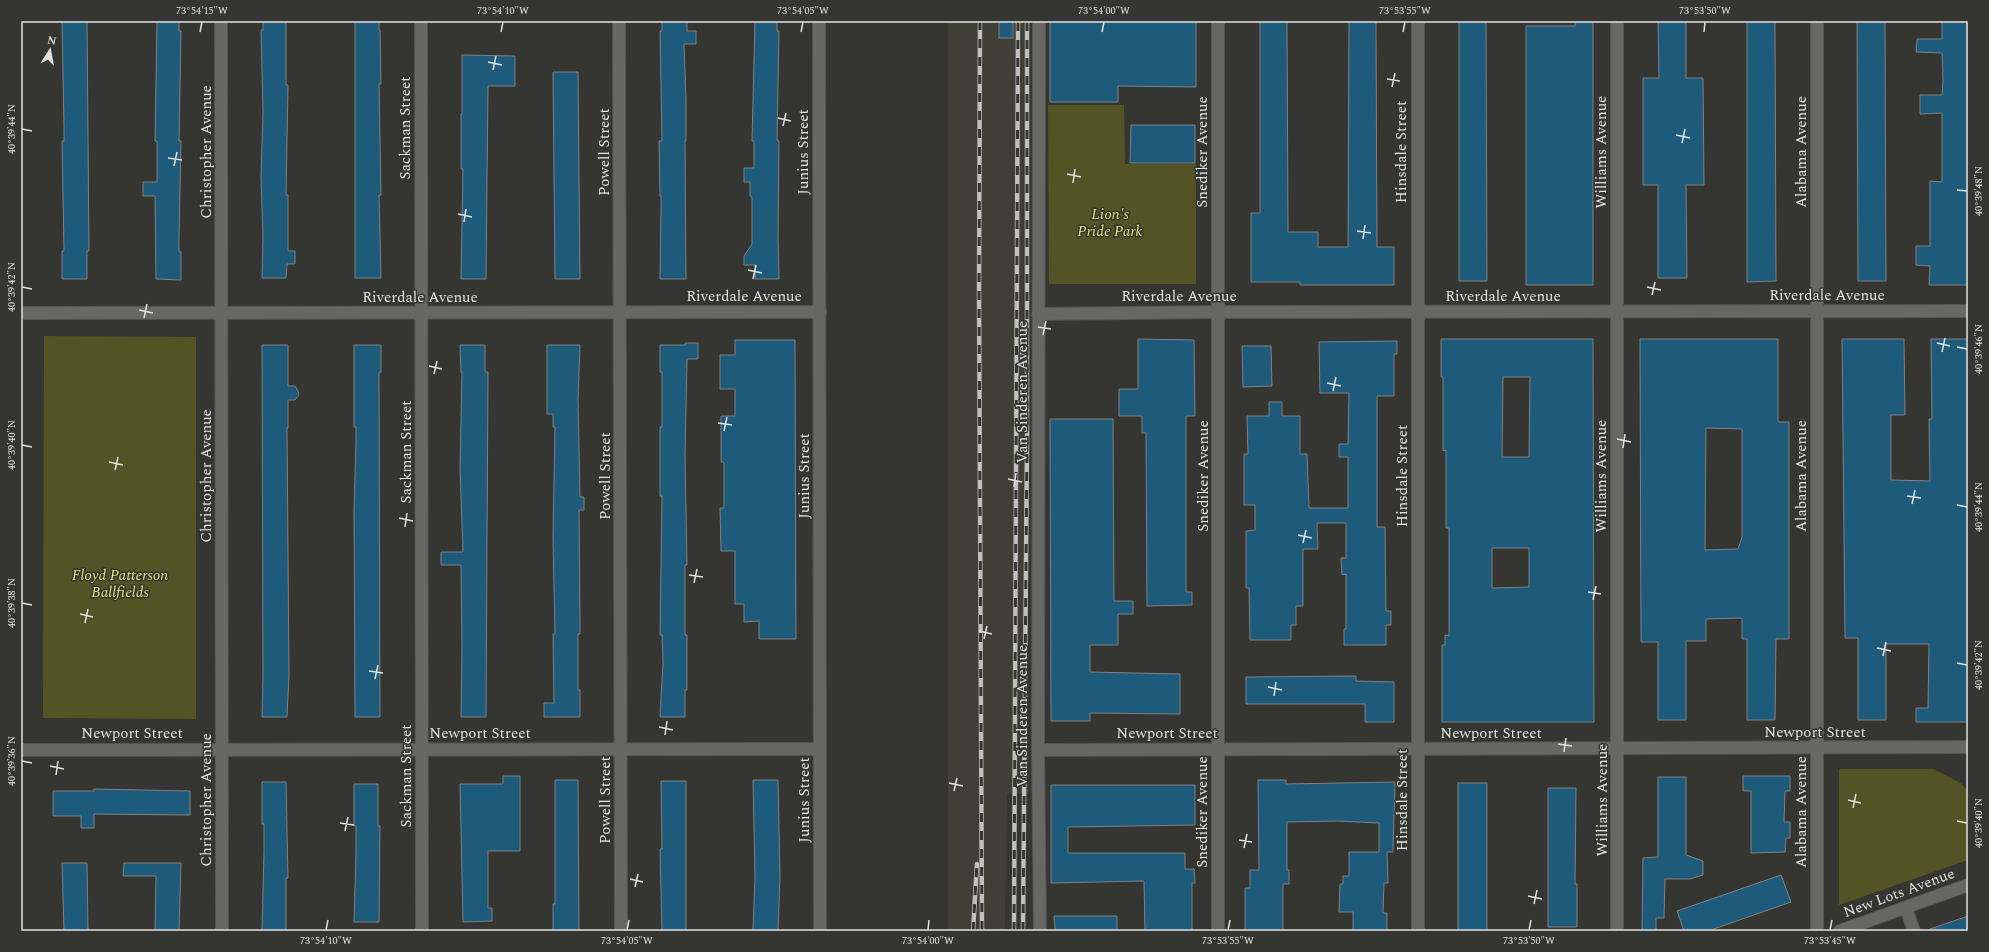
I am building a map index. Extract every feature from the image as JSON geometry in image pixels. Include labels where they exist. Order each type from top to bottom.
[{"type":"street","name":"Christopher Avenue","points":[[221,21],[222,931]]},
{"type":"street","name":"Sackman Street","points":[[421,21],[422,931]]},
{"type":"street","name":"Powell Street","points":[[619,21],[621,312],[621,931]]},
{"type":"street","name":"Junius Street","points":[[819,21],[820,931]]},
{"type":"street","name":"Van Sinderen Avenue","points":[[1038,21],[1038,750],[1040,931]]},
{"type":"street","name":"Snediker Avenue","points":[[1218,21],[1218,931]]},
{"type":"street","name":"Hinsdale Street","points":[[1418,21],[1418,931]]},
{"type":"street","name":"Williams Avenue","points":[[1617,931],[1618,21]]},
{"type":"street","name":"Alabama Avenue","points":[[1817,21],[1817,931]]},
{"type":"street","name":"Riverdale Avenue","points":[[1038,314],[1219,312],[1968,311]]},
{"type":"street","name":"Riverdale Avenue","points":[[21,313],[820,312]]},
{"type":"street","name":"Newport Street","points":[[1038,750],[1968,747]]},
{"type":"street","name":"Newport Street","points":[[21,750],[820,749]]},
{"type":"street","name":"New Lots Avenue","points":[[1840,931],[1968,885]]},
{"type":"street","points":[[1906,908],[1914,931]]},
{"type":"shaded area","points":[[948,21],[1024,21],[1023,334],[1029,793],[1007,794],[1005,931],[948,931]]},
{"type":"green space","name":"Lion's Pride Park","points":[[1048,105],[1124,105],[1125,164],[1196,164],[1196,284],[1049,284]]},
{"type":"green space","name":"Floyd Patterson Ballfields","points":[[44,336],[196,337],[196,719],[43,718]]},
{"type":"green space","points":[[1839,769],[1934,769],[1962,784],[1968,791],[1968,860],[1839,905]]},
{"type":"building","points":[[62,21],[87,21],[89,251],[87,251],[87,279],[62,279],[62,251],[64,251],[62,141],[64,141],[64,128]]},
{"type":"building","points":[[157,21],[179,21],[179,31],[181,31],[179,251],[181,252],[181,280],[156,279],[155,196],[143,196],[143,182],[157,182],[157,141],[155,141]]},
{"type":"building","points":[[263,21],[286,21],[286,85],[288,85],[286,195],[288,195],[288,251],[295,251],[295,264],[287,264],[286,278],[262,278],[263,236],[261,178],[263,112],[261,30],[263,30]]},
{"type":"building","points":[[355,21],[379,21],[380,30],[381,84],[379,84],[381,195],[379,195],[381,278],[355,278]]},
{"type":"building","points":[[662,21],[687,21],[687,31],[696,31],[696,44],[684,44],[686,100],[686,279],[660,279],[661,196],[659,141],[662,141],[660,31],[662,31]]},
{"type":"building","points":[[755,21],[777,21],[777,31],[779,31],[777,140],[779,141],[779,279],[755,279],[755,265],[744,265],[744,256],[752,244],[752,197],[750,196],[750,182],[744,182],[744,168],[754,168],[754,141],[752,141]]},
{"type":"building","points":[[999,21],[1013,21],[1013,38],[999,38]]},
{"type":"building","points":[[1050,21],[1196,21],[1196,87],[1118,86],[1118,102],[1050,102]]},
{"type":"building","points":[[1260,21],[1287,21],[1288,232],[1318,232],[1318,247],[1348,247],[1349,21],[1376,21],[1377,247],[1394,247],[1394,285],[1300,285],[1300,282],[1251,282],[1251,213],[1260,213]]},
{"type":"building","points":[[1459,21],[1486,21],[1487,281],[1459,281]]},
{"type":"building","points":[[1575,21],[1593,21],[1593,285],[1526,285],[1526,26],[1575,26]]},
{"type":"building","points":[[1658,21],[1686,21],[1686,78],[1703,78],[1704,185],[1686,185],[1687,278],[1658,278],[1658,185],[1643,185],[1643,78],[1659,78]]},
{"type":"building","points":[[1747,21],[1775,21],[1776,281],[1747,282]]},
{"type":"building","points":[[1857,21],[1885,21],[1886,281],[1858,281]]},
{"type":"building","points":[[1942,21],[1968,21],[1968,285],[1929,285],[1930,266],[1916,265],[1916,246],[1930,246],[1930,181],[1942,182],[1942,113],[1920,114],[1920,95],[1942,95],[1943,81],[1942,53],[1916,52],[1917,39],[1942,39]]},
{"type":"building","points":[[462,55],[515,56],[515,86],[488,86],[486,279],[461,279],[463,169],[461,169]]},
{"type":"building","points":[[553,72],[578,72],[580,279],[555,279]]},
{"type":"building","points":[[1131,125],[1195,125],[1195,163],[1130,163]]},
{"type":"building","points":[[1138,339],[1194,340],[1195,416],[1186,416],[1186,592],[1192,592],[1192,605],[1147,606],[1146,433],[1142,433],[1142,416],[1119,416],[1119,389],[1138,389]]},
{"type":"building","points":[[1441,339],[1593,339],[1594,722],[1442,722],[1442,645],[1445,645],[1445,635],[1449,636],[1449,528],[1446,528],[1446,450],[1443,451],[1443,377],[1441,377]],"holes":[[[1503,377],[1530,377],[1529,457],[1502,457]],[[1492,548],[1529,548],[1529,587],[1492,588]]]},
{"type":"building","points":[[1640,339],[1778,339],[1778,422],[1789,422],[1789,639],[1776,639],[1775,720],[1747,720],[1747,639],[1742,639],[1742,618],[1706,619],[1706,641],[1686,641],[1686,720],[1658,720],[1658,642],[1641,642]],"holes":[[[1706,428],[1742,429],[1742,537],[1738,549],[1705,550]]]},
{"type":"building","points":[[1842,339],[1904,339],[1905,415],[1891,415],[1891,480],[1930,481],[1929,419],[1932,419],[1931,339],[1968,339],[1968,722],[1916,722],[1916,708],[1928,708],[1929,644],[1886,644],[1886,720],[1858,720],[1858,638],[1845,638]]},
{"type":"building","points":[[735,340],[795,340],[796,639],[759,639],[759,621],[744,622],[744,604],[735,604],[735,551],[721,551],[720,508],[724,508],[724,462],[721,462],[721,416],[735,416],[735,389],[720,389],[720,355],[735,355]]},
{"type":"building","points":[[1397,341],[1397,354],[1394,354],[1394,396],[1377,396],[1377,527],[1385,527],[1386,611],[1391,611],[1391,625],[1386,625],[1386,645],[1344,645],[1344,629],[1346,629],[1346,574],[1342,575],[1341,558],[1346,558],[1346,523],[1317,523],[1318,549],[1303,549],[1303,606],[1296,606],[1296,625],[1291,625],[1291,640],[1250,640],[1249,588],[1246,588],[1246,531],[1255,530],[1255,505],[1244,505],[1244,454],[1248,454],[1247,416],[1269,416],[1269,402],[1282,402],[1282,416],[1300,416],[1300,454],[1307,454],[1309,508],[1348,508],[1348,457],[1339,457],[1339,444],[1348,444],[1349,393],[1320,393],[1319,342]]},
{"type":"building","points":[[685,343],[698,343],[698,359],[687,359],[685,455],[687,565],[685,565],[685,635],[687,635],[687,690],[685,690],[685,717],[660,717],[663,662],[662,635],[660,635],[662,496],[660,496],[660,427],[662,427],[662,372],[660,372],[660,345],[685,345]]},
{"type":"building","points":[[262,345],[288,345],[288,386],[295,386],[299,395],[295,400],[288,400],[289,675],[287,717],[262,717]]},
{"type":"building","points":[[354,345],[381,345],[381,372],[379,373],[380,717],[355,717],[354,510],[356,427],[354,427]]},
{"type":"building","points":[[460,345],[485,345],[485,372],[488,372],[486,717],[461,717],[461,565],[441,565],[441,552],[463,552],[460,469],[462,372]]},
{"type":"building","points":[[547,345],[580,345],[578,400],[580,497],[584,497],[584,510],[579,510],[580,634],[578,634],[578,690],[580,690],[580,717],[544,717],[544,703],[554,703],[553,634],[555,634],[553,537],[555,427],[553,427],[553,414],[547,414]]},
{"type":"building","points":[[1242,346],[1271,346],[1272,386],[1243,387]]},
{"type":"building","points":[[1050,419],[1113,419],[1114,601],[1133,601],[1133,614],[1118,614],[1118,645],[1090,645],[1090,672],[1180,674],[1180,714],[1090,713],[1090,721],[1051,721]]},
{"type":"building","points":[[1356,676],[1356,681],[1394,682],[1394,722],[1365,722],[1365,704],[1246,704],[1246,677]]},
{"type":"building","points":[[503,776],[520,776],[520,851],[488,851],[488,908],[492,908],[492,921],[463,922],[460,784],[503,784]]},
{"type":"building","points":[[1743,776],[1790,776],[1790,791],[1785,791],[1784,822],[1790,822],[1790,838],[1786,838],[1785,852],[1751,853],[1751,791],[1743,791]]},
{"type":"building","points":[[1658,777],[1686,777],[1686,855],[1703,861],[1703,875],[1690,879],[1665,879],[1664,918],[1656,918],[1656,931],[1642,931],[1643,858],[1658,857]]},
{"type":"building","points":[[555,780],[578,780],[579,931],[553,931],[553,904],[555,904]]},
{"type":"building","points":[[753,780],[778,780],[780,877],[778,931],[753,931],[755,877]]},
{"type":"building","points":[[1258,780],[1286,780],[1286,784],[1395,782],[1393,852],[1387,852],[1388,883],[1384,883],[1383,913],[1387,913],[1387,931],[1353,931],[1353,912],[1339,912],[1340,884],[1343,884],[1343,876],[1349,876],[1349,852],[1379,852],[1379,823],[1338,821],[1287,822],[1287,870],[1289,870],[1289,884],[1283,884],[1283,931],[1245,931],[1245,888],[1250,888],[1250,870],[1259,870]]},
{"type":"building","points":[[661,781],[686,781],[686,931],[662,931],[660,849],[662,849]]},
{"type":"building","points":[[262,782],[286,782],[288,878],[286,878],[286,931],[262,931],[264,824],[262,824]]},
{"type":"building","points":[[1458,783],[1487,783],[1487,931],[1458,931]]},
{"type":"building","points":[[354,784],[378,784],[378,826],[380,826],[379,922],[354,922],[356,826],[354,826]]},
{"type":"building","points":[[1051,785],[1195,785],[1195,825],[1068,827],[1068,853],[1185,853],[1185,869],[1194,869],[1195,883],[1192,883],[1192,931],[1145,931],[1144,881],[1051,883]]},
{"type":"building","points":[[1548,788],[1576,788],[1575,884],[1577,884],[1577,927],[1548,927]]},
{"type":"building","points":[[94,789],[190,791],[190,815],[94,814],[94,828],[81,828],[81,816],[53,816],[53,791],[94,791]]},
{"type":"building","points":[[62,863],[87,863],[88,931],[64,931]]},
{"type":"building","points":[[124,863],[181,863],[179,931],[155,931],[156,876],[123,876]]},
{"type":"building","points":[[1781,875],[1791,902],[1708,931],[1684,931],[1677,911]]},
{"type":"building","points":[[1054,916],[1117,916],[1117,931],[1055,931]]},
{"type":"building","points":[[1968,916],[1968,931],[1931,931],[1930,929]]},
{"type":"railway","points":[[980,21],[979,293],[982,931]]},
{"type":"railway","points":[[1014,931],[1018,21]]},
{"type":"railway","points":[[1023,931],[1027,441],[1027,21]]},
{"type":"railway","points":[[973,931],[977,864]]}]
